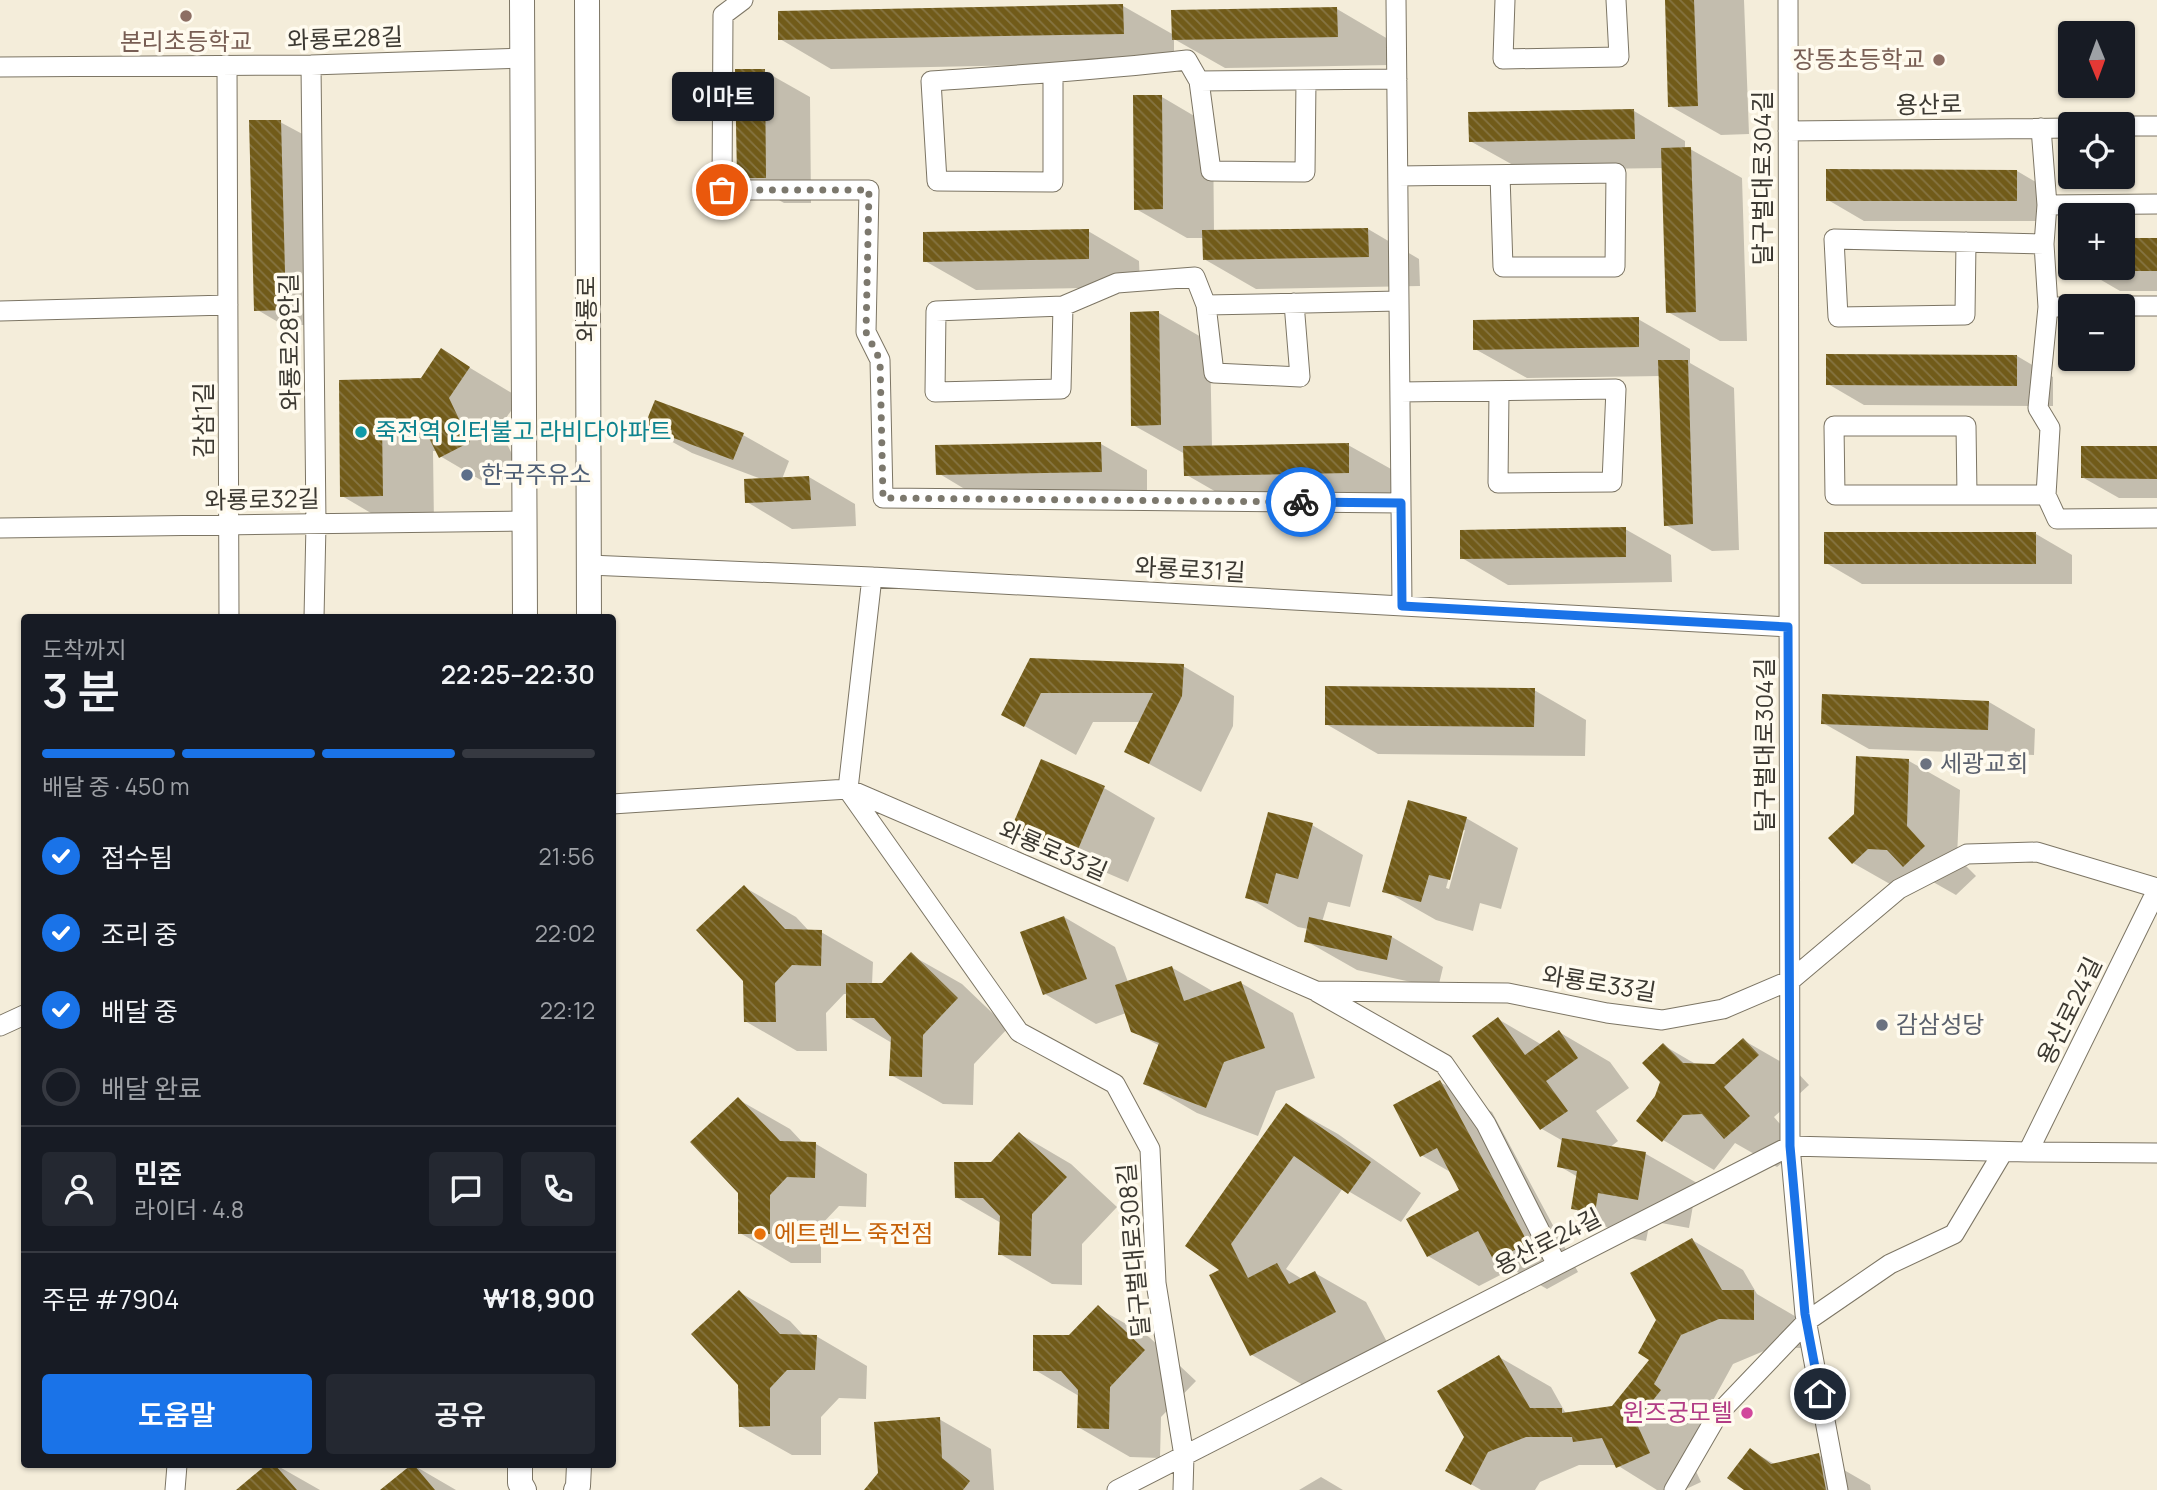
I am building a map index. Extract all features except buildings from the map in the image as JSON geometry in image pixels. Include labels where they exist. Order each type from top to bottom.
[{"type":"main road","points":[[522,0],[525,614]]},
{"type":"main road","name":"와룡로","points":[[587,0],[589,614]]},
{"type":"main road","points":[[520,1468],[520,1483],[524,1490]]},
{"type":"main road","points":[[576,1490],[579,1468]]},
{"type":"street","points":[[743,0],[723,15],[722,190],[869,190],[866,332],[880,360],[883,498],[1401,503]]},
{"type":"street","points":[[1396,0],[1402,606]]},
{"type":"street","points":[[1505,0],[1503,59],[1619,57],[1616,0]]},
{"type":"street","name":"달구벌대로304길","points":[[1788,0],[1790,1146],[1807,1321],[1838,1490]]},
{"type":"street","name":"와룡로28길","points":[[0,67],[311,65],[522,58]]},
{"type":"street","points":[[1053,73],[1053,181],[937,181],[931,81],[1186,60],[1199,81],[1211,171],[1305,172],[1306,80]]},
{"type":"street","name":"감삼1길","points":[[227,65],[229,614]]},
{"type":"street","name":"와룡로28안길","points":[[311,65],[316,524],[314,614]]},
{"type":"street","points":[[1199,81],[1397,79]]},
{"type":"street","points":[[2135,126],[2157,125]]},
{"type":"street","points":[[2041,128],[2047,205],[2045,244],[2048,307],[2038,408],[2050,428],[2046,495],[2057,519],[2157,518]]},
{"type":"street","name":"용산로","points":[[1788,131],[2058,128]]},
{"type":"street","points":[[1398,176],[1616,173],[1615,267],[1503,267],[1500,175]]},
{"type":"street","points":[[2047,205],[2157,204]]},
{"type":"street","points":[[1966,242],[1965,315],[1838,317],[1834,239],[1966,242],[2045,244]]},
{"type":"street","points":[[1063,306],[1061,389],[935,392],[936,311],[1063,306],[1117,283],[1195,277],[1206,305],[1214,373],[1300,377],[1294,303]]},
{"type":"street","points":[[1206,305],[1399,302]]},
{"type":"street","points":[[0,311],[228,305]]},
{"type":"street","points":[[2135,306],[2157,306]]},
{"type":"street","points":[[2048,307],[2058,307]]},
{"type":"street","points":[[1400,392],[1616,389],[1612,482],[1498,483],[1499,391]]},
{"type":"street","points":[[1967,495],[1966,426],[1834,426],[1835,495],[1967,495],[2046,495]]},
{"type":"street","name":"와룡로32길","points":[[0,528],[526,521]]},
{"type":"street","name":"와룡로31길","points":[[589,565],[872,577],[1788,627]]},
{"type":"street","points":[[848,789],[872,577]]},
{"type":"street","name":"와룡로33길","points":[[616,804],[848,789],[1316,991],[1444,1064],[1486,1124],[1557,1265]]},
{"type":"street","name":"달구벌대로308길","points":[[848,789],[1019,1032],[1115,1084],[1150,1149],[1156,1283],[1184,1456],[1184,1490]]},
{"type":"street","name":"와룡로33길","points":[[1316,991],[1508,993],[1607,1013],[1662,1020],[1723,1009],[1791,980],[1899,889],[1967,854],[2037,852],[2157,889]]},
{"type":"street","name":"용산로24길","points":[[2028,1152],[2157,889]]},
{"type":"street","points":[[0,1026],[21,1016]]},
{"type":"street","name":"용산로24길","points":[[1117,1490],[1790,1146],[2157,1153]]},
{"type":"street","points":[[1674,1490],[1718,1414],[1807,1321],[1890,1264],[1954,1234],[2003,1152]]},
{"type":"street","points":[[175,1490],[177,1468]]},
{"type":"way so far","points":[[722,190],[869,190],[866,332],[880,360],[883,498],[1301,502]]},
{"type":"place","name":"본리초등학교","points":[[186,16]]},
{"type":"place","name":"장동초등학교","points":[[1939,60]]},
{"type":"place","name":"이마트","points":[[722,190]]},
{"type":"place","name":"죽전역 인터불고 라비다아파트","points":[[361,432]]},
{"type":"place","name":"한국주유소","points":[[467,475]]},
{"type":"place","name":"세광교회","points":[[1926,764]]},
{"type":"place","name":"감삼성당","points":[[1882,1025]]},
{"type":"place","name":"에트렌느 죽전점","points":[[760,1234]]},
{"type":"place","name":"윈즈궁모텔","points":[[1747,1413]]},
{"type":"route","points":[[1301,502],[1401,503],[1402,606],[1788,627],[1790,1146],[1805,1314],[1820,1394]]}]
